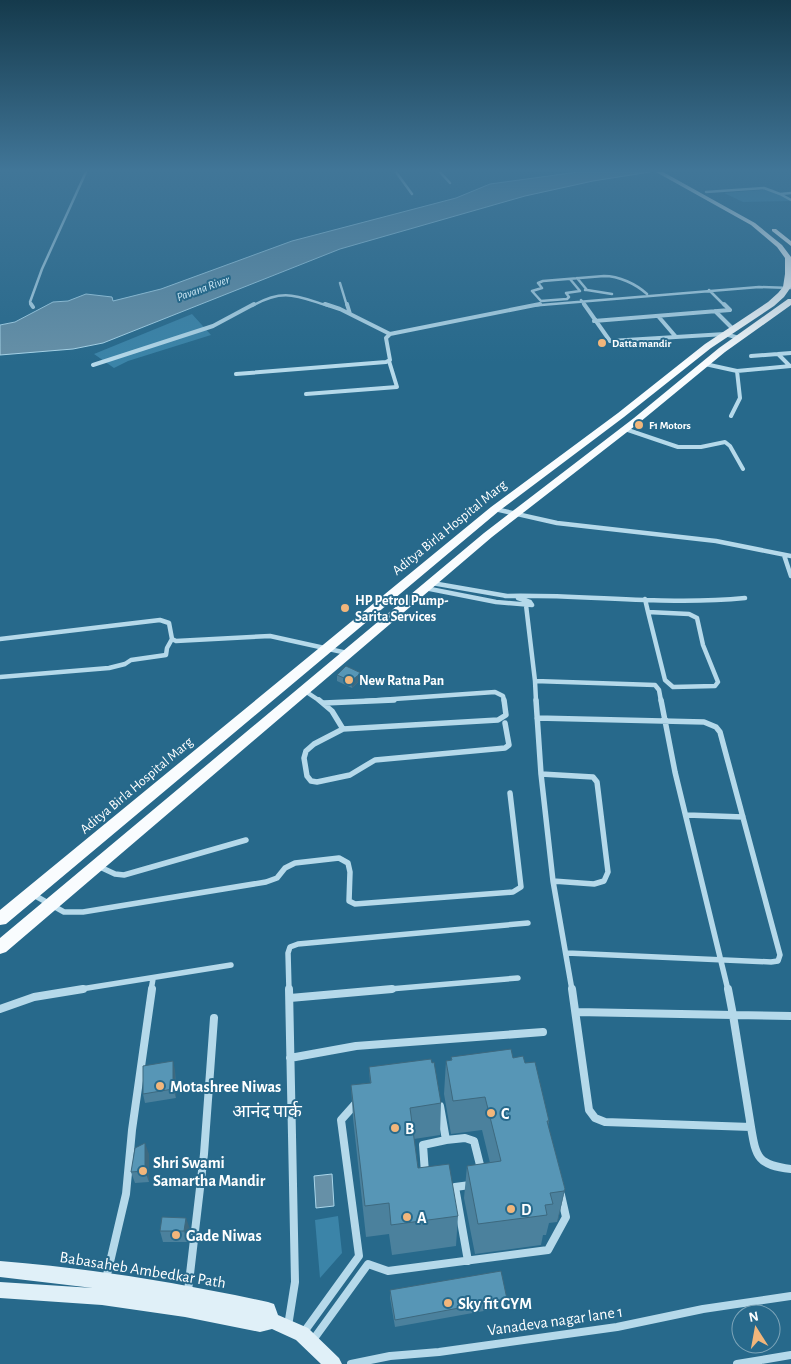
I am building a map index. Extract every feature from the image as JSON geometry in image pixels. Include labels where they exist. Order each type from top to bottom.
[{"type":"main road","points":[[769,236],[775,240],[788,258],[790,272],[789,288]]},
{"type":"main road","points":[[781,236],[791,244]]},
{"type":"main road","name":"Aditya Birla Hospital Marg","points":[[0,920],[495,509],[732,334],[789,288]]},
{"type":"main road","name":"Aditya Birla Hospital Marg","points":[[0,947],[428,585],[637,420],[704,363],[732,334],[791,301]]},
{"type":"main road","points":[[621,415],[637,420]]},
{"type":"main road","points":[[556,464],[572,470]]},
{"type":"street","points":[[33,307],[30,302],[38,277],[58,236]]},
{"type":"street","points":[[646,293],[635,283],[622,281],[612,276],[543,281],[538,283],[542,288],[532,291],[541,300],[567,299],[569,297],[566,293],[568,292],[587,290],[597,290],[606,294],[646,293],[710,290],[768,286],[789,288]]},
{"type":"street","points":[[577,278],[587,290]]},
{"type":"street","points":[[570,279],[580,291]]},
{"type":"street","points":[[340,283],[350,314]]},
{"type":"street","points":[[594,321],[730,310],[710,290]]},
{"type":"street","points":[[306,394],[397,387],[389,361],[386,338],[390,334],[532,305],[646,293]]},
{"type":"street","points":[[93,365],[213,326],[270,296],[294,294],[340,309],[390,334]]},
{"type":"street","points":[[581,300],[594,321],[610,341],[732,334]]},
{"type":"street","points":[[715,311],[732,334]]},
{"type":"street","points":[[658,316],[676,337]]},
{"type":"street","points":[[751,356],[791,353]]},
{"type":"street","points":[[778,354],[790,366]]},
{"type":"street","points":[[236,374],[389,361]]},
{"type":"street","points":[[704,363],[737,371],[790,366]]},
{"type":"street","points":[[731,416],[736,410],[742,393],[737,379],[737,371]]},
{"type":"street","points":[[624,429],[678,447],[701,447],[725,442],[730,446],[744,469]]},
{"type":"street","points":[[495,509],[557,523],[716,541],[791,556]]},
{"type":"street","points":[[784,554],[791,576]]},
{"type":"street","points":[[428,585],[523,598],[532,605],[502,603],[428,585]]},
{"type":"street","points":[[505,596],[541,595],[713,602],[745,598]]},
{"type":"street","points":[[502,603],[505,596]]},
{"type":"street","points":[[645,600],[647,612],[668,684],[673,687],[715,686],[718,682],[703,645],[697,618],[689,614],[647,612]]},
{"type":"street","points":[[526,605],[536,681],[541,774],[553,881],[567,953],[589,1110],[595,1118],[605,1122],[751,1127]]},
{"type":"street","points":[[0,639],[160,620],[169,623],[172,639],[167,648],[166,655],[131,660],[109,668],[0,677]]},
{"type":"street","points":[[172,639],[181,642],[270,636],[348,653]]},
{"type":"street","points":[[536,681],[654,685],[659,690],[664,722],[723,960],[754,1149],[761,1161],[771,1167],[791,1169]]},
{"type":"street","points":[[304,690],[324,703],[338,717],[343,729]]},
{"type":"street","points":[[324,703],[416,699],[495,692],[503,696],[506,715],[498,720],[343,729],[314,744],[306,752],[304,758],[307,776],[311,781],[317,782],[350,775],[375,760],[506,748],[509,746],[505,723]]},
{"type":"street","points":[[537,718],[704,722],[716,727],[720,732],[780,955],[778,961],[771,962],[567,953]]},
{"type":"street","points":[[541,774],[593,777],[597,782],[608,872],[604,881],[594,884],[553,881]]},
{"type":"street","points":[[32,894],[64,912],[73,913],[266,882],[277,878],[285,868],[294,863],[340,858],[348,863],[350,872],[349,901],[355,904],[513,892],[521,888],[510,793]]},
{"type":"street","points":[[687,815],[743,817]]},
{"type":"street","points":[[97,865],[115,874],[124,875],[246,840]]},
{"type":"street","points":[[293,1331],[294,1282],[288,953],[290,948],[294,945],[528,922]]},
{"type":"street","points":[[0,1009],[34,997],[231,965]]},
{"type":"street","points":[[290,998],[518,978]]},
{"type":"street","points":[[104,1289],[126,1194],[132,1130],[153,979]]},
{"type":"street","points":[[576,1012],[791,1016]]},
{"type":"street","points":[[186,1301],[200,1196],[209,1104],[214,1018]]},
{"type":"street","points":[[290,1058],[356,1046],[542,1032]]},
{"type":"street","points":[[438,1094],[446,1140]]},
{"type":"street","points":[[293,1331],[359,1256],[341,1120],[363,1095]]},
{"type":"street","points":[[426,1183],[422,1145],[467,1137],[473,1139],[476,1144],[481,1182],[452,1188],[468,1261]]},
{"type":"street","points":[[293,1331],[368,1264],[388,1271],[548,1250],[566,1216],[559,1189]]},
{"type":"street","name":"Babasaheb Ambedkar Path","points":[[0,1269],[104,1289],[186,1301],[260,1324],[293,1331]]},
{"type":"street","name":"Babasaheb Ambedkar Path","points":[[0,1290],[104,1289]]},
{"type":"street","name":"Vanadeva nagar lane 1","points":[[351,1364],[390,1356],[439,1352],[617,1327],[703,1309],[791,1296]]},
{"type":"street","points":[[293,1331],[333,1364]]},
{"type":"street","points":[[737,1364],[791,1355]]},
{"type":"shaded area","points":[[192,314],[211,335],[128,361],[114,368],[94,354]]},
{"type":"shaded area","points":[[338,1216],[342,1253],[320,1278],[315,1220]]},
{"type":"water","name":"Pavana River","points":[[312,236],[387,236],[340,249],[103,343],[73,349],[0,355],[0,325],[15,322],[53,302],[68,301],[86,294],[112,297],[113,301],[161,289],[292,241]]},
{"type":"water","points":[[332,1174],[334,1206],[316,1208],[314,1176]]},
{"type":"building","points":[[346,666],[361,673],[351,681],[337,675]]},
{"type":"building","points":[[511,1049],[513,1058],[523,1056],[525,1063],[535,1062],[549,1121],[547,1121],[565,1189],[564,1191],[550,1193],[553,1204],[545,1205],[547,1215],[478,1224],[467,1166],[501,1161],[485,1097],[453,1101],[446,1061],[452,1060],[451,1057]]},
{"type":"building","points":[[431,1059],[432,1063],[434,1062],[441,1103],[410,1108],[418,1168],[449,1164],[458,1216],[391,1225],[389,1203],[365,1206],[351,1085],[371,1083],[369,1067]]},
{"type":"building","name":"Motashree Niwas","points":[[173,1061],[173,1089],[143,1094],[143,1066]]},
{"type":"building","points":[[145,1143],[145,1171],[131,1172],[135,1148]]},
{"type":"building","points":[[162,1217],[186,1218],[184,1231],[160,1231]]},
{"type":"building","name":"Sky fit GYM","points":[[501,1271],[507,1299],[395,1320],[390,1290]]},
{"type":"place","name":"Datta mandir","points":[[602,343]]},
{"type":"place","name":"F1 Motors","points":[[639,425]]},
{"type":"place","name":"HP Petrol Pump- Sarita Services","points":[[345,608]]},
{"type":"place","name":"New Ratna Pan","points":[[349,680]]},
{"type":"place","name":"Motashree Niwas","points":[[160,1086]]},
{"type":"place","name":"C","points":[[491,1113]]},
{"type":"place","name":"B","points":[[395,1128]]},
{"type":"place","name":"Shri Swami Samartha Mandir","points":[[143,1171]]},
{"type":"place","name":"D","points":[[511,1209]]},
{"type":"place","name":"A","points":[[407,1217]]},
{"type":"place","name":"Gade Niwas","points":[[176,1235]]},
{"type":"place","name":"Sky fit GYM","points":[[448,1303]]},
{"type":"district","name":"आनंद पार्क","points":[[267,1111]]}]
